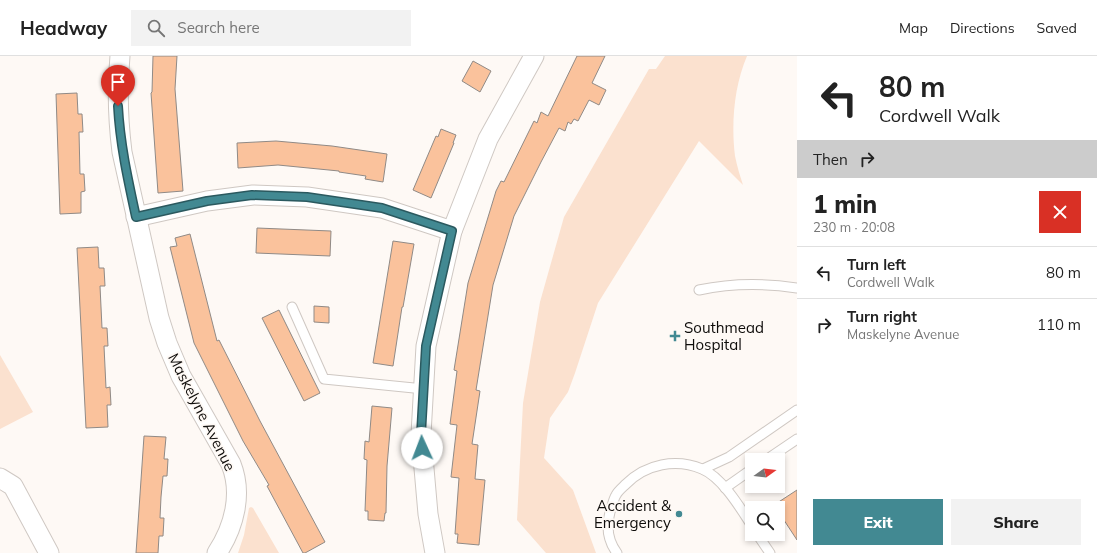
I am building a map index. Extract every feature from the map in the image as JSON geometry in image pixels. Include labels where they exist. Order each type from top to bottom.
[{"type":"street","name":"Maskelyne Avenue","points":[[120,56],[117,86],[119,130],[122,152],[159,318],[174,361],[181,376],[231,464],[235,474],[237,493],[233,519],[229,532],[217,553]]},
{"type":"street","points":[[435,553],[428,514],[421,434],[426,346],[452,231],[488,139],[534,56]]},
{"type":"street","points":[[136,217],[207,201],[252,195],[307,197],[382,208],[452,231]]},
{"type":"street","points":[[0,478],[13,486],[49,553]]},
{"type":"lane","points":[[699,290],[738,284],[772,284],[797,288]]},
{"type":"lane","points":[[292,308],[324,378],[424,389]]},
{"type":"lane","points":[[703,469],[729,457],[797,410]]},
{"type":"lane","points":[[776,453],[797,439]]},
{"type":"lane","points":[[617,553],[612,547],[608,533],[608,519],[616,494],[632,479],[651,467],[669,463],[686,464],[703,469],[725,488],[745,516]]},
{"type":"lane","points":[[725,488],[745,475]]},
{"type":"lane","points":[[762,541],[770,553]]},
{"type":"shaded area","points":[[665,56],[747,56],[736,92],[733,131],[735,156],[743,185],[699,141],[598,303],[568,392],[550,418],[544,458],[573,490],[596,553],[546,553],[517,520],[523,403],[540,302],[564,217],[649,69],[656,69]]},
{"type":"shaded area","points":[[0,355],[33,412],[0,429]]},
{"type":"shaded area","points":[[251,507],[279,553],[238,553],[244,535],[249,508]]},
{"type":"building","points":[[153,56],[177,56],[175,89],[183,191],[158,193],[151,93]]},
{"type":"building","points":[[577,56],[605,56],[592,83],[606,90],[599,105],[589,100],[578,121],[574,119],[571,124],[568,122],[565,131],[559,128],[514,216],[493,285],[476,390],[480,391],[472,444],[478,445],[475,479],[485,480],[479,545],[457,543],[458,534],[455,534],[459,478],[451,477],[457,425],[450,424],[457,371],[454,370],[468,283],[496,191],[501,181],[504,182],[534,121],[537,123],[541,112],[548,116]]},
{"type":"building","points":[[473,61],[491,71],[480,92],[462,81]]},
{"type":"building","points":[[77,93],[78,114],[82,114],[83,132],[79,132],[80,174],[84,174],[85,191],[81,192],[81,213],[60,214],[56,94]]},
{"type":"building","points":[[441,129],[456,135],[431,198],[413,190],[436,136],[438,137]]},
{"type":"building","points":[[276,141],[332,146],[387,154],[383,182],[365,179],[366,176],[339,171],[278,165],[238,168],[237,143]]},
{"type":"building","points":[[257,228],[331,231],[330,256],[256,253]]},
{"type":"building","points":[[190,234],[217,341],[219,340],[260,421],[325,542],[305,553],[303,553],[267,486],[269,485],[243,441],[194,343],[170,247],[177,246],[175,238]]},
{"type":"building","points":[[393,241],[414,244],[393,366],[373,363]]},
{"type":"building","points":[[98,247],[99,268],[104,268],[105,286],[100,286],[102,328],[107,328],[108,346],[104,346],[106,388],[110,387],[111,405],[107,405],[108,427],[86,428],[77,248]]},
{"type":"building","points":[[314,306],[329,307],[329,323],[314,322]]},
{"type":"building","points":[[279,310],[320,393],[304,401],[262,318]]},
{"type":"building","points":[[372,406],[392,408],[387,466],[386,513],[384,521],[368,520],[368,511],[365,511],[367,460],[364,459],[365,441],[369,442]]},
{"type":"building","points":[[144,436],[166,437],[164,459],[168,459],[167,476],[163,476],[160,518],[164,518],[163,536],[159,536],[158,553],[136,553]]},
{"type":"building","points":[[797,490],[797,540],[785,522],[785,501],[780,501]]},
{"type":"place","name":"Southmead Hospital","points":[[675,336]]},
{"type":"place","name":"Accident & Emergency","points":[[679,514]]},
{"type":"route","points":[[118,106],[122,152],[136,217],[207,201],[252,195],[307,197],[382,208],[452,231],[426,346],[421,434],[422,448]]}]
